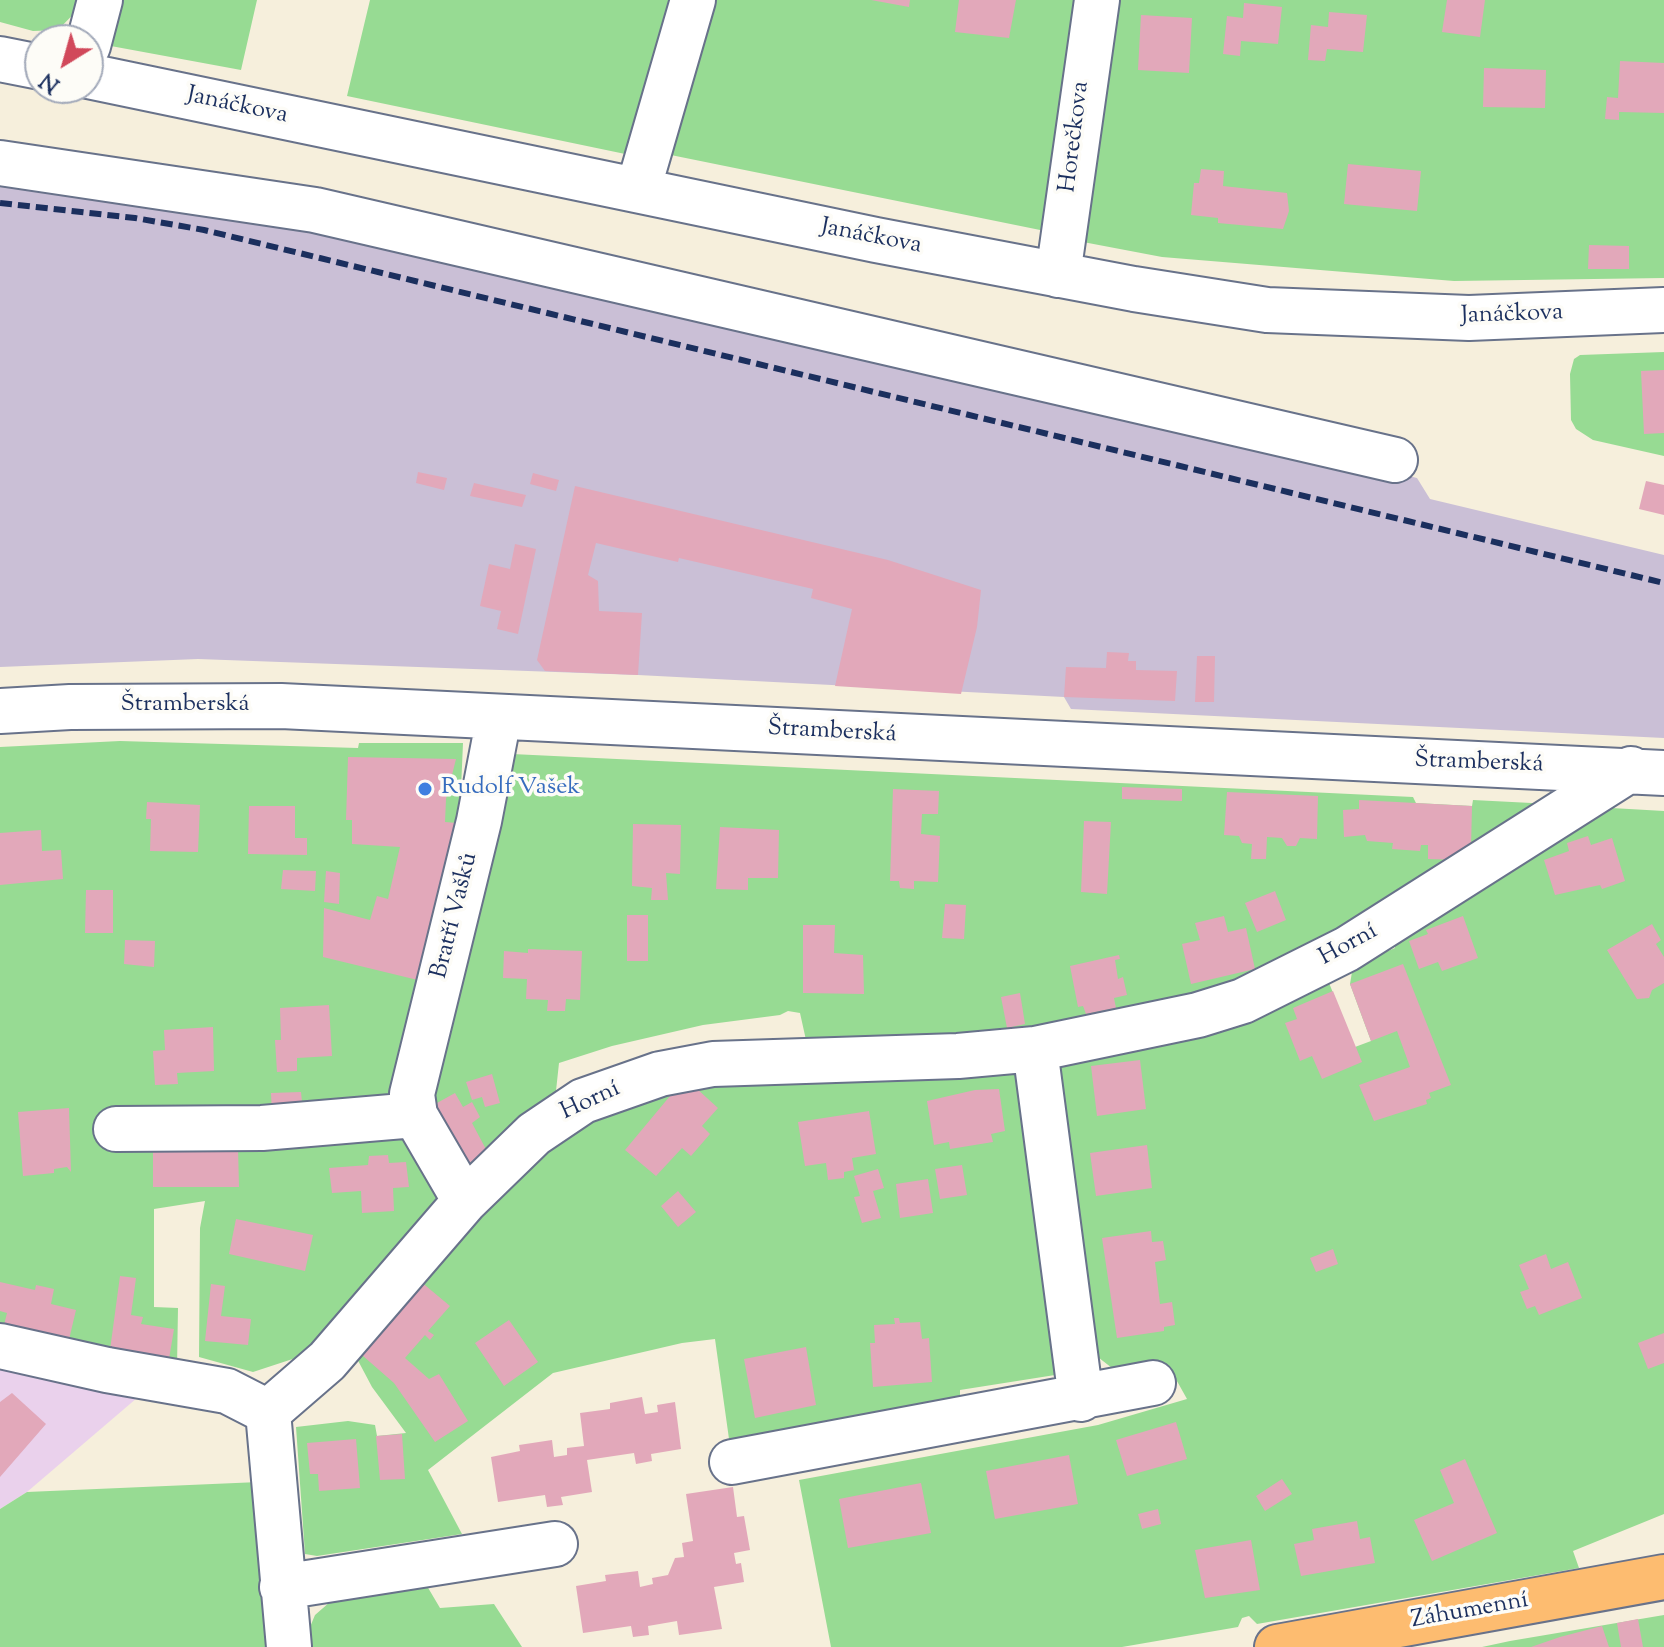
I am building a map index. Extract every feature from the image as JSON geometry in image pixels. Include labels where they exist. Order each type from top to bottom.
[{"type":"main road","name":"Záhumenní","points":[[1277,1647],[1664,1577]]},
{"type":"street","points":[[94,24],[100,0]]},
{"type":"street","points":[[638,190],[693,0]]},
{"type":"street","name":"Horečkova","points":[[1058,275],[1097,0]]},
{"type":"street","points":[[0,59],[24,64]]},
{"type":"street","name":"Janáčkova","points":[[104,79],[1149,292],[1297,312],[1469,318],[1664,310]]},
{"type":"street","points":[[0,163],[315,210],[1395,460]]},
{"type":"street","name":"Štramberská","points":[[0,711],[70,707],[281,706],[1648,771]]},
{"type":"street","name":"Bratří Vašků","points":[[415,1115],[412,1094],[479,821],[499,717]]},
{"type":"street","name":"Horní","points":[[268,1412],[327,1361],[465,1201],[534,1134],[563,1112],[660,1074],[713,1064],[958,1056],[1035,1049],[1198,1015],[1243,1001],[1347,949],[1648,771]]},
{"type":"street","points":[[1035,1049],[1081,1399]]},
{"type":"street","points":[[116,1129],[262,1128],[415,1115],[465,1201]]},
{"type":"street","points":[[0,1346],[107,1370],[227,1391],[268,1412],[289,1647]]},
{"type":"street","points":[[732,1462],[1081,1399],[1153,1383]]},
{"type":"street","points":[[282,1587],[555,1544]]},
{"type":"shaded area","points":[[0,173],[551,268],[1417,478],[1430,499],[1664,555],[1664,738],[1071,709],[1064,697],[638,675],[198,659],[0,667]]},
{"type":"shaded area","points":[[0,1362],[151,1386],[27,1492],[0,1509]]},
{"type":"green space","points":[[0,0],[87,0],[64,24],[24,24],[24,29],[0,22]]},
{"type":"green space","points":[[110,0],[257,0],[241,70],[104,45],[104,26]]},
{"type":"green space","points":[[370,0],[684,0],[630,155],[347,96]]},
{"type":"green space","points":[[704,0],[1086,0],[1050,232],[661,153]]},
{"type":"green space","points":[[1115,0],[1664,0],[1664,278],[1454,281],[1162,257],[1083,242]]},
{"type":"green space","points":[[1664,352],[1664,456],[1593,440],[1576,429],[1571,420],[1570,374],[1574,359],[1580,355]]},
{"type":"green space","points":[[120,741],[358,748],[359,743],[463,743],[460,812],[406,1131],[437,1188],[437,1206],[320,1350],[253,1372],[199,1357],[200,1228],[205,1201],[154,1209],[154,1307],[178,1308],[177,1367],[0,1334],[0,747]]},
{"type":"green space","points":[[512,754],[1413,797],[1416,803],[1472,806],[1473,800],[1551,804],[1289,964],[1095,1024],[808,1049],[800,1013],[788,1011],[780,1015],[703,1025],[612,1046],[559,1063],[555,1100],[464,1173],[428,1108]]},
{"type":"green space","points":[[1594,807],[1664,811],[1664,1514],[1573,1551],[1579,1568],[1257,1624],[1249,1616],[1242,1618],[1238,1627],[1122,1647],[831,1647],[799,1480],[1098,1425],[1187,1399],[1168,1365],[1128,1371],[1112,1368],[1094,1354],[1055,1075],[1060,1063],[1327,978],[1355,1047],[1371,1041],[1350,984],[1353,966],[1395,948],[1393,941]]},
{"type":"green space","points":[[1017,1059],[1055,1375],[960,1390],[960,1404],[730,1446],[715,1339],[682,1343],[553,1373],[428,1470],[462,1534],[317,1556],[305,1554],[296,1427],[348,1421],[375,1425],[377,1436],[406,1433],[372,1387],[354,1353],[559,1130],[685,1077]]},
{"type":"green space","points":[[259,1482],[267,1539],[260,1574],[272,1647],[0,1647],[0,1509],[27,1492]]},
{"type":"green space","points":[[427,1586],[440,1608],[494,1604],[522,1647],[311,1647],[310,1627],[315,1615],[330,1602]]},
{"type":"green space","points":[[1664,1615],[1664,1647],[1482,1647],[1510,1641]]},
{"type":"building","points":[[871,0],[910,0],[909,7]]},
{"type":"building","points":[[959,0],[1016,0],[1009,38],[955,32]]},
{"type":"building","points":[[1447,0],[1485,0],[1480,37],[1442,32]]},
{"type":"building","points":[[1244,3],[1282,7],[1278,44],[1241,41],[1240,56],[1223,54],[1227,16],[1243,18]]},
{"type":"building","points":[[1329,12],[1367,15],[1363,52],[1327,49],[1325,61],[1308,60],[1311,25],[1328,27]]},
{"type":"building","points":[[1141,15],[1192,18],[1189,73],[1138,70]]},
{"type":"building","points":[[1620,61],[1664,63],[1664,113],[1619,112],[1619,120],[1605,119],[1607,97],[1618,98]]},
{"type":"building","points":[[1484,68],[1546,70],[1545,108],[1483,107]]},
{"type":"building","points":[[1348,164],[1421,171],[1417,211],[1344,204]]},
{"type":"building","points":[[1201,169],[1224,171],[1223,186],[1287,193],[1289,211],[1283,229],[1218,223],[1218,218],[1191,215],[1194,183],[1199,183]]},
{"type":"building","points":[[1589,245],[1629,246],[1629,269],[1588,269]]},
{"type":"building","points":[[1664,370],[1664,433],[1644,434],[1641,371]]},
{"type":"building","points":[[418,472],[447,478],[444,490],[416,483]]},
{"type":"building","points":[[533,473],[559,480],[556,491],[530,484]]},
{"type":"building","points":[[1646,481],[1664,485],[1664,515],[1639,509]]},
{"type":"building","points":[[474,483],[526,495],[522,507],[470,496]]},
{"type":"building","points":[[575,486],[888,560],[981,590],[977,627],[961,694],[835,686],[852,609],[811,598],[813,589],[679,558],[678,562],[596,543],[588,575],[598,581],[599,611],[642,613],[638,675],[545,671],[537,660]]},
{"type":"building","points":[[515,544],[536,549],[518,634],[497,629],[501,611],[480,606],[489,564],[510,569]]},
{"type":"building","points":[[1107,652],[1129,653],[1128,661],[1136,661],[1136,670],[1177,671],[1175,701],[1064,697],[1066,667],[1106,668]]},
{"type":"building","points":[[1197,656],[1215,656],[1214,702],[1195,702]]},
{"type":"building","points":[[348,757],[456,759],[446,799],[445,822],[469,824],[430,983],[323,957],[324,908],[370,920],[377,896],[388,899],[400,847],[352,844],[352,820],[346,820]]},
{"type":"building","points":[[1122,787],[1182,789],[1182,801],[1122,799]]},
{"type":"building","points":[[893,789],[939,791],[938,814],[922,814],[921,834],[940,836],[938,882],[914,881],[914,889],[900,888],[899,881],[890,881]]},
{"type":"building","points":[[1227,792],[1318,796],[1317,839],[1300,838],[1296,846],[1287,846],[1282,838],[1267,837],[1266,859],[1251,859],[1252,844],[1242,843],[1239,836],[1224,835]]},
{"type":"building","points":[[1359,800],[1472,806],[1471,848],[1461,860],[1428,859],[1428,845],[1421,845],[1420,851],[1392,849],[1393,843],[1367,841],[1365,835],[1344,837],[1343,810],[1359,809]]},
{"type":"building","points":[[147,802],[200,805],[198,852],[150,851],[151,819],[146,819]]},
{"type":"building","points":[[249,806],[295,806],[295,838],[307,838],[307,855],[248,854]]},
{"type":"building","points":[[1084,821],[1111,822],[1107,894],[1081,892]]},
{"type":"building","points":[[633,824],[681,825],[680,874],[666,873],[668,900],[651,900],[652,888],[632,886]]},
{"type":"building","points":[[720,827],[779,830],[778,878],[748,878],[748,890],[716,889]]},
{"type":"building","points":[[41,830],[42,851],[61,850],[63,879],[0,885],[0,833]]},
{"type":"building","points":[[1588,836],[1591,845],[1612,838],[1625,881],[1602,889],[1600,885],[1555,895],[1544,860],[1569,851],[1567,843]]},
{"type":"building","points":[[283,870],[316,871],[315,891],[281,889]]},
{"type":"building","points":[[326,871],[340,873],[339,904],[324,902]]},
{"type":"building","points":[[86,890],[113,890],[113,933],[85,933]]},
{"type":"building","points":[[1275,891],[1286,920],[1257,932],[1245,903]]},
{"type":"building","points":[[945,904],[966,905],[964,939],[942,938]]},
{"type":"building","points":[[627,915],[648,915],[648,961],[627,961]]},
{"type":"building","points":[[1224,916],[1228,932],[1246,928],[1255,969],[1191,984],[1182,944],[1200,940],[1195,923]]},
{"type":"building","points":[[1463,916],[1478,958],[1442,971],[1438,962],[1419,969],[1409,941],[1428,934],[1426,930]]},
{"type":"building","points":[[1652,924],[1661,940],[1656,944],[1664,957],[1664,983],[1652,990],[1649,998],[1637,999],[1607,950]]},
{"type":"building","points":[[803,925],[835,925],[834,953],[863,955],[864,994],[803,993]]},
{"type":"building","points":[[125,940],[155,941],[154,967],[124,964]]},
{"type":"building","points":[[528,949],[582,951],[580,1000],[566,999],[565,1011],[547,1011],[548,1000],[526,999],[527,979],[503,978],[504,951],[528,953]]},
{"type":"building","points":[[1119,955],[1120,959],[1115,960],[1118,979],[1123,977],[1127,995],[1114,998],[1116,1008],[1086,1014],[1083,1006],[1078,1007],[1070,966]]},
{"type":"building","points":[[1403,964],[1451,1085],[1429,1093],[1431,1098],[1426,1100],[1427,1104],[1374,1121],[1359,1085],[1410,1067],[1397,1031],[1371,1041],[1350,984]]},
{"type":"building","points":[[1333,991],[1362,1062],[1322,1079],[1312,1056],[1300,1061],[1285,1023],[1297,1019],[1293,1008]]},
{"type":"building","points":[[1020,993],[1025,1024],[1007,1028],[1001,997]]},
{"type":"building","points":[[329,1005],[332,1056],[297,1058],[297,1071],[277,1072],[275,1040],[281,1040],[280,1008]]},
{"type":"building","points":[[213,1027],[214,1071],[177,1073],[178,1084],[155,1085],[153,1051],[165,1050],[164,1030]]},
{"type":"building","points":[[1140,1060],[1146,1109],[1097,1116],[1091,1066]]},
{"type":"building","points":[[492,1074],[500,1103],[485,1107],[482,1097],[472,1100],[466,1082]]},
{"type":"building","points":[[685,1078],[718,1108],[702,1126],[710,1134],[691,1156],[682,1148],[656,1176],[625,1150]]},
{"type":"building","points":[[999,1089],[1005,1131],[991,1134],[993,1142],[950,1149],[949,1142],[934,1145],[927,1101],[975,1090]]},
{"type":"building","points":[[301,1092],[303,1112],[272,1114],[271,1093]]},
{"type":"building","points":[[455,1093],[463,1107],[472,1102],[480,1117],[472,1123],[488,1153],[461,1167],[428,1108]]},
{"type":"building","points":[[69,1108],[71,1172],[67,1167],[54,1169],[54,1173],[23,1176],[18,1112]]},
{"type":"building","points":[[869,1111],[876,1154],[852,1158],[854,1170],[844,1172],[844,1178],[828,1180],[826,1163],[805,1166],[798,1122]]},
{"type":"building","points":[[1147,1145],[1152,1188],[1096,1196],[1090,1153]]},
{"type":"building","points":[[153,1146],[238,1147],[239,1187],[153,1187]]},
{"type":"building","points":[[388,1155],[389,1163],[406,1162],[409,1187],[393,1188],[394,1211],[362,1213],[361,1191],[332,1193],[329,1168],[368,1165],[369,1156]]},
{"type":"building","points":[[962,1165],[967,1195],[940,1199],[935,1169]]},
{"type":"building","points":[[878,1169],[884,1188],[873,1191],[881,1218],[862,1223],[854,1197],[860,1196],[854,1176]]},
{"type":"building","points":[[928,1179],[933,1213],[900,1218],[896,1184]]},
{"type":"building","points":[[678,1191],[696,1212],[678,1227],[661,1206]]},
{"type":"building","points":[[236,1219],[313,1235],[305,1271],[229,1254]]},
{"type":"building","points":[[1151,1231],[1152,1242],[1163,1241],[1166,1260],[1155,1262],[1160,1304],[1172,1302],[1175,1325],[1164,1327],[1164,1331],[1117,1338],[1102,1238]]},
{"type":"building","points":[[1333,1249],[1338,1264],[1316,1272],[1310,1258]]},
{"type":"building","points":[[1546,1254],[1551,1269],[1568,1262],[1582,1298],[1539,1315],[1535,1306],[1527,1309],[1520,1292],[1529,1289],[1519,1265]]},
{"type":"building","points":[[120,1276],[136,1278],[131,1315],[143,1317],[141,1324],[174,1329],[169,1359],[110,1350]]},
{"type":"building","points":[[414,1276],[450,1306],[428,1331],[434,1335],[430,1340],[425,1335],[405,1358],[429,1379],[439,1374],[468,1421],[435,1442],[394,1383],[355,1349]]},
{"type":"building","points":[[0,1282],[35,1290],[36,1285],[54,1289],[51,1304],[76,1310],[67,1348],[2,1333],[7,1313],[0,1311]]},
{"type":"building","points":[[211,1284],[225,1286],[221,1316],[251,1319],[248,1345],[205,1341]]},
{"type":"building","points":[[894,1318],[899,1318],[900,1323],[920,1322],[922,1339],[929,1338],[932,1382],[873,1387],[870,1343],[875,1343],[874,1325],[895,1324]]},
{"type":"building","points":[[509,1320],[538,1362],[504,1386],[475,1343]]},
{"type":"building","points":[[1664,1333],[1664,1363],[1648,1369],[1638,1343]]},
{"type":"building","points":[[806,1347],[816,1405],[755,1418],[744,1359]]},
{"type":"building","points":[[12,1393],[46,1424],[0,1477],[0,1402]]},
{"type":"building","points":[[642,1397],[645,1414],[658,1412],[657,1405],[675,1402],[681,1449],[651,1454],[652,1461],[636,1464],[634,1453],[587,1460],[592,1492],[561,1497],[563,1505],[547,1507],[545,1495],[498,1502],[491,1457],[520,1451],[519,1445],[552,1440],[554,1457],[567,1455],[567,1448],[584,1446],[580,1413],[610,1409],[610,1403]]},
{"type":"building","points":[[1176,1422],[1187,1459],[1127,1476],[1116,1440]]},
{"type":"building","points":[[402,1434],[405,1479],[380,1480],[376,1436]]},
{"type":"building","points":[[356,1439],[360,1488],[319,1491],[318,1474],[310,1474],[307,1443]]},
{"type":"building","points":[[1069,1455],[1078,1504],[995,1519],[986,1471]]},
{"type":"building","points":[[1465,1459],[1497,1533],[1432,1561],[1414,1520],[1454,1503],[1440,1470]]},
{"type":"building","points":[[1282,1479],[1292,1494],[1265,1511],[1256,1496]]},
{"type":"building","points":[[921,1483],[931,1533],[848,1548],[839,1499]]},
{"type":"building","points":[[733,1487],[737,1517],[744,1516],[750,1550],[734,1553],[736,1564],[741,1563],[744,1582],[714,1587],[722,1629],[679,1635],[677,1621],[648,1626],[649,1635],[633,1637],[631,1626],[583,1633],[576,1586],[606,1581],[605,1575],[638,1571],[640,1587],[653,1584],[652,1578],[668,1575],[675,1558],[684,1557],[682,1543],[693,1541],[686,1494]]},
{"type":"building","points":[[1158,1509],[1161,1524],[1142,1529],[1138,1514]]},
{"type":"building","points":[[1357,1521],[1360,1539],[1370,1537],[1375,1563],[1301,1576],[1294,1544],[1314,1540],[1312,1529]]},
{"type":"building","points":[[1251,1540],[1260,1590],[1205,1598],[1195,1550]]},
{"type":"building","points":[[1638,1619],[1643,1647],[1621,1647],[1617,1623]]},
{"type":"building","points":[[1602,1626],[1609,1647],[1531,1647],[1560,1637]]},
{"type":"railway","points":[[0,203],[135,218],[204,230],[1664,583]]},
{"type":"place","name":"Rudolf Vašek","points":[[425,789]]}]
